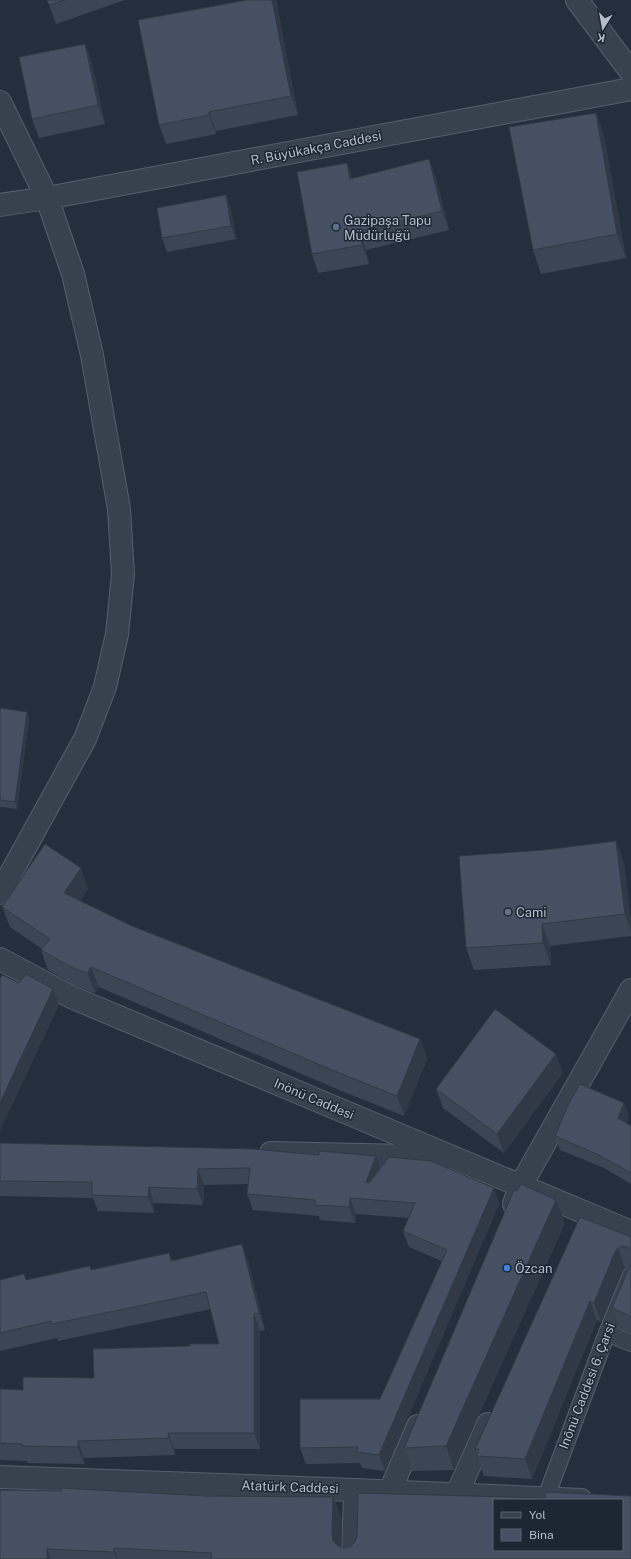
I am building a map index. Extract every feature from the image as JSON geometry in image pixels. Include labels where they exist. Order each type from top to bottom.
[{"type":"street","points":[[577,0],[631,72]]},
{"type":"street","name":"R. Büyükakça Caddesi","points":[[0,205],[48,198],[631,89]]},
{"type":"street","points":[[0,102],[48,198],[73,274],[92,355],[119,509],[123,574],[118,634],[105,687],[85,739],[0,893]]},
{"type":"street","name":"Inönü Caddesi","points":[[0,959],[71,997],[631,1232]]},
{"type":"street","points":[[506,1222],[521,1186],[631,990]]},
{"type":"street","points":[[247,1152],[454,1157]]},
{"type":"street","points":[[574,1233],[584,1212]]},
{"type":"street","name":"Inōnü Caddesi 6. Çarsi","points":[[545,1499],[607,1334],[631,1275]]},
{"type":"street","points":[[607,1334],[631,1343]]},
{"type":"street","points":[[457,1494],[497,1404]]},
{"type":"street","points":[[390,1491],[424,1411]]},
{"type":"street","name":"Atatürk Caddesi","points":[[0,1477],[390,1491],[545,1499]]},
{"type":"street","points":[[352,1559],[355,1490]]},
{"type":"building","points":[[47,0],[65,0],[49,5]]},
{"type":"building","points":[[247,0],[272,0],[291,96],[209,112],[209,115],[159,125],[138,20]]},
{"type":"building","points":[[85,44],[98,105],[32,119],[19,57]]},
{"type":"building","points":[[596,113],[617,234],[533,250],[509,127]]},
{"type":"building","points":[[429,159],[442,211],[360,231],[362,245],[312,254],[297,172],[347,163],[350,179]]},
{"type":"building","points":[[226,195],[231,226],[162,238],[157,208]]},
{"type":"building","points":[[0,708],[27,712],[15,802],[0,800]]},
{"type":"building","points":[[616,841],[625,914],[542,924],[543,943],[466,948],[459,856],[544,850]]},
{"type":"building","points":[[45,844],[81,868],[64,893],[132,926],[420,1039],[397,1096],[332,1070],[91,967],[87,973],[69,966],[41,950],[50,939],[2,907]]},
{"type":"building","points":[[26,974],[53,989],[0,1103],[0,979],[2,975],[19,983]]},
{"type":"building","points":[[495,1009],[556,1054],[497,1134],[436,1089]]},
{"type":"building","points":[[580,1084],[624,1103],[618,1118],[631,1126],[631,1173],[599,1155],[555,1136],[568,1105]]},
{"type":"building","points":[[0,1143],[254,1149],[319,1155],[319,1151],[376,1156],[366,1182],[369,1183],[389,1157],[431,1161],[494,1188],[379,1455],[356,1452],[358,1447],[300,1448],[300,1399],[380,1399],[447,1250],[403,1231],[415,1203],[350,1198],[349,1207],[315,1205],[315,1200],[247,1194],[250,1168],[198,1169],[197,1189],[149,1187],[148,1197],[92,1195],[92,1182],[0,1181]]},
{"type":"building","points":[[521,1184],[556,1200],[446,1446],[404,1448],[514,1190],[517,1191]]},
{"type":"building","points":[[580,1217],[631,1237],[631,1249],[622,1246],[618,1248],[594,1303],[590,1301],[525,1459],[477,1456],[479,1449],[475,1449]]},
{"type":"building","points":[[242,1244],[259,1313],[254,1314],[254,1433],[168,1433],[169,1438],[78,1441],[78,1447],[22,1446],[22,1444],[0,1443],[0,1389],[23,1390],[23,1377],[94,1378],[93,1349],[219,1344],[206,1292],[52,1324],[51,1321],[0,1333],[0,1280],[24,1274],[26,1280],[90,1266],[91,1270],[169,1253],[171,1261]]},
{"type":"building","points":[[631,1263],[631,1318],[628,1315],[612,1308]]},
{"type":"building","points":[[61,1488],[206,1496],[333,1497],[333,1541],[338,1546],[344,1548],[351,1546],[355,1542],[357,1536],[358,1493],[545,1498],[545,1492],[631,1496],[631,1559],[211,1559],[212,1553],[114,1548],[114,1552],[47,1549],[47,1559],[0,1559],[0,1490],[61,1491]]},
{"type":"place","name":"Gazipaşa Tapu Müdürluğü","points":[[336,227]]},
{"type":"place","name":"Cami","points":[[508,912]]},
{"type":"place","name":"Özcan","points":[[507,1268]]}]
